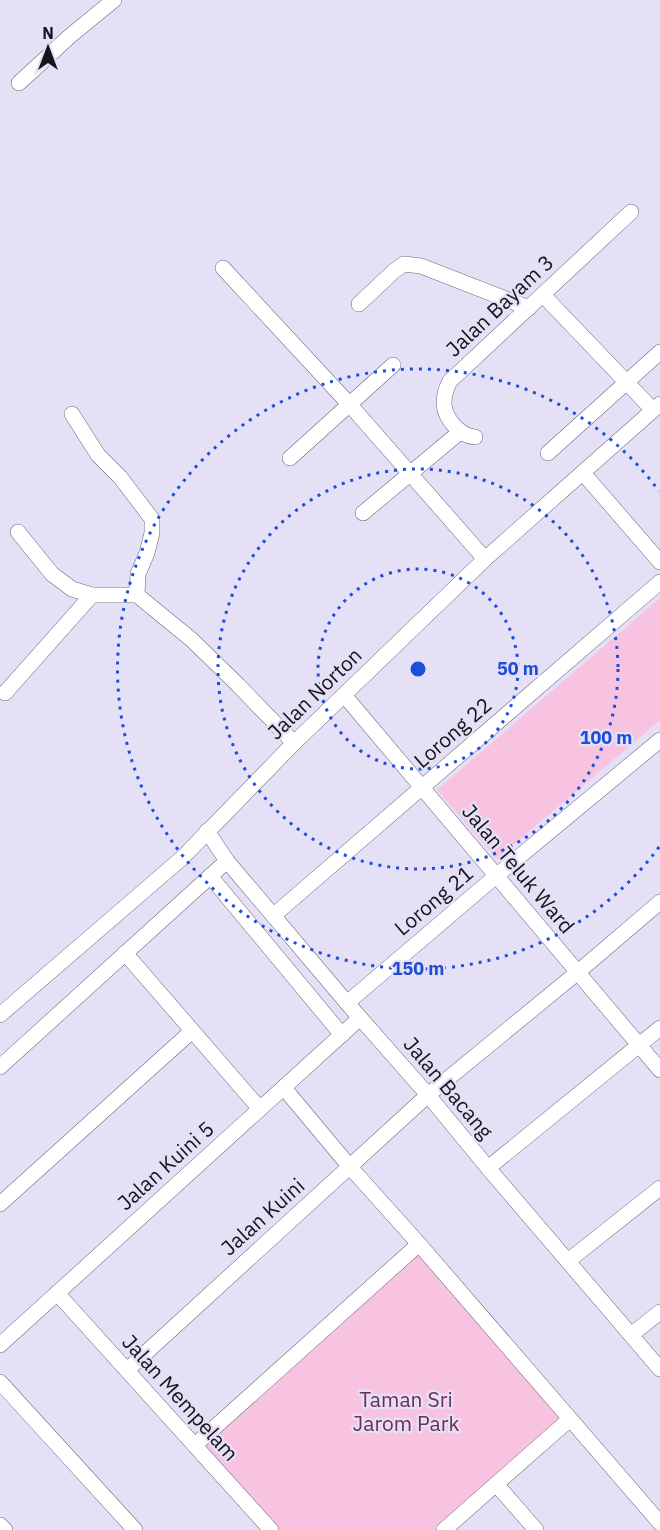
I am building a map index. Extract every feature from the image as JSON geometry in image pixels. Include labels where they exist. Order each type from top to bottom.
[{"type":"street","points":[[19,83],[70,36],[114,0]]},
{"type":"street","name":"Jalan Bayam 3","points":[[411,474],[468,434],[450,420],[444,407],[445,393],[450,381],[631,212]]},
{"type":"street","points":[[359,304],[404,264],[421,266],[529,308]]},
{"type":"street","points":[[223,268],[350,405],[485,559]]},
{"type":"street","points":[[543,295],[626,382],[656,407]]},
{"type":"street","points":[[548,453],[660,352]]},
{"type":"street","points":[[290,458],[393,365]]},
{"type":"street","name":"Jalan Norton","points":[[0,1015],[182,858],[294,743],[485,559],[656,407]]},
{"type":"street","points":[[72,414],[98,454],[125,483],[152,519],[152,533],[147,553],[138,574],[137,595]]},
{"type":"street","points":[[583,473],[660,562]]},
{"type":"street","points":[[363,513],[411,474]]},
{"type":"street","points":[[18,532],[52,574],[72,589],[92,595],[137,595],[192,640],[294,743]]},
{"type":"street","name":"Lorong 22","points":[[274,915],[660,582]]},
{"type":"street","points":[[5,693],[92,595]]},
{"type":"street","name":"Jalan Teluk Ward","points":[[345,695],[660,1070]]},
{"type":"street","name":"Lorong 21","points":[[347,1003],[660,740]]},
{"type":"street","name":"Jalan Bacang","points":[[207,831],[227,861],[660,1369]]},
{"type":"street","points":[[0,1067],[227,861]]},
{"type":"street","points":[[210,876],[342,1035]]},
{"type":"street","name":"Jalan Kuini","points":[[127,1370],[428,1095],[660,902]]},
{"type":"street","points":[[125,953],[260,1109]]},
{"type":"street","name":"Jalan Kuini 5","points":[[0,1345],[360,1018]]},
{"type":"street","points":[[488,1168],[660,1028]]},
{"type":"street","points":[[0,1204],[192,1031]]},
{"type":"street","points":[[284,1088],[660,1523]]},
{"type":"street","points":[[568,1261],[660,1188]]},
{"type":"street","points":[[195,1446],[419,1244]]},
{"type":"street","name":"Jalan Mempelam","points":[[57,1293],[271,1530]]},
{"type":"street","points":[[631,1335],[660,1312]]},
{"type":"street","points":[[0,1382],[135,1530]]},
{"type":"street","points":[[444,1530],[570,1419]]},
{"type":"street","points":[[496,1484],[536,1530]]},
{"type":"street","points":[[0,1525],[5,1530]]},
{"type":"green space","points":[[660,598],[660,720],[497,859],[437,790]]},
{"type":"green space","name":"Taman Sri Jarom Park","points":[[419,1244],[570,1419],[444,1530],[271,1530],[199,1451]]}]
